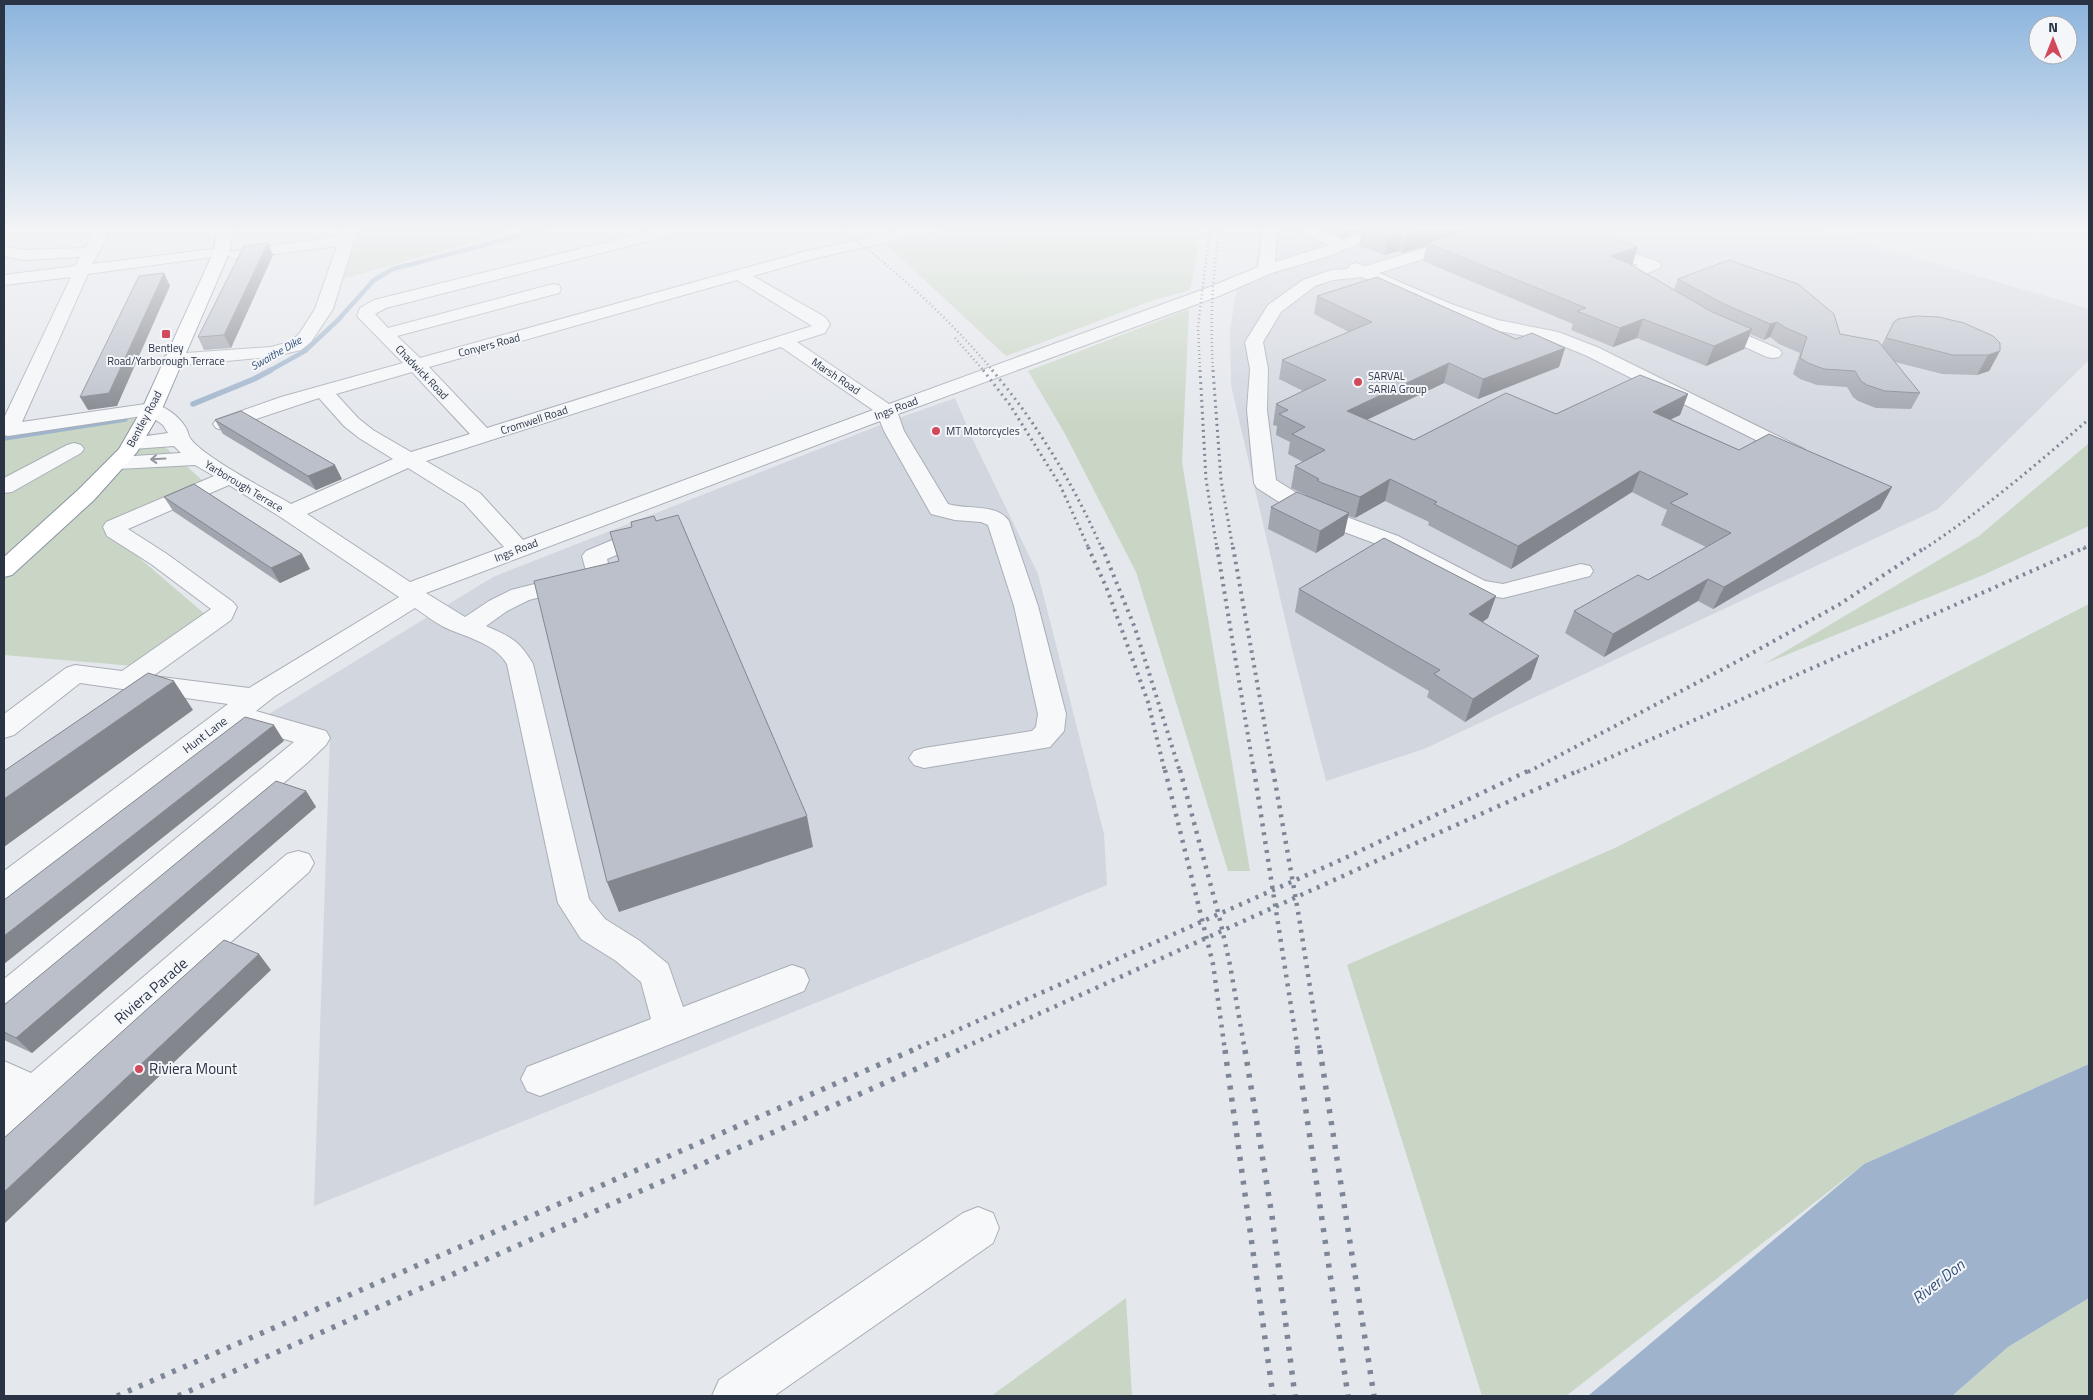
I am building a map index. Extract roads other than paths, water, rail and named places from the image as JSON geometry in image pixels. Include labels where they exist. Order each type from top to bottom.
[{"type":"highway","name":"Bentley Road","points":[[4,570],[118,463],[133,443],[152,409],[202,293]]},
{"type":"street","points":[[71,293],[8,430],[152,409]]},
{"type":"street","points":[[172,360],[271,352],[295,346],[305,338],[324,309],[329,293]]},
{"type":"street","name":"Chadwick Road","points":[[422,293],[380,304],[366,312],[366,316],[416,365],[484,437]]},
{"type":"street","points":[[385,334],[538,293]]},
{"type":"street","points":[[559,293],[588,317]]},
{"type":"street","name":"Conyers Road","points":[[223,424],[288,401],[674,293]]},
{"type":"street","name":"Cromwell Road","points":[[290,514],[408,460],[819,329],[822,324],[771,293]]},
{"type":"street","name":"Ings Road","points":[[412,594],[518,549],[1209,293]]},
{"type":"street","points":[[1295,293],[1274,309],[1254,342],[1259,369],[1257,410],[1265,483],[1309,512],[1390,541],[1479,588],[1502,591],[1581,571]]},
{"type":"street","points":[[1412,293],[1445,308],[1486,322],[1552,336],[1591,351],[1773,442],[1817,461]]},
{"type":"street","points":[[1658,293],[1667,299]]},
{"type":"street","points":[[1700,319],[1773,353]]},
{"type":"street","name":"Marsh Road","points":[[784,341],[887,412]]},
{"type":"street","points":[[323,391],[351,422],[366,434],[472,498],[518,549]]},
{"type":"street","name":"Yarborough Terrace","points":[[152,409],[167,417],[178,430],[180,440],[199,458],[290,514]]},
{"type":"street","points":[[887,412],[894,431],[940,509],[952,514],[988,515],[998,521],[1026,606],[1052,714],[1050,731],[1040,740],[924,758]]},
{"type":"street","points":[[133,443],[167,438],[180,440]]},
{"type":"street","points":[[4,487],[74,449]]},
{"type":"street","name":"Yarborough Terrace","points":[[118,463],[199,458]]},
{"type":"street","points":[[127,681],[222,615],[224,607],[159,559],[115,531],[114,526],[230,477]]},
{"type":"street","points":[[290,514],[450,620],[499,641],[513,652],[520,664],[574,903],[593,929],[628,951],[656,974],[671,1028]]},
{"type":"street","points":[[468,627],[498,606],[520,595],[599,575],[594,556],[652,532]]},
{"type":"street","name":"Hunt Lane","points":[[4,888],[243,706],[412,594]]},
{"type":"street","points":[[4,728],[71,675],[75,674],[127,681],[243,706],[316,738],[297,756],[4,1000]]},
{"type":"street","name":"Riviera Parade","points":[[4,1120],[19,1086],[298,863]]},
{"type":"street","points":[[540,1079],[792,980]]},
{"type":"street","points":[[735,1396],[978,1228]]},
{"type":"water","name":"River Don","points":[[2089,1064],[2089,1298],[2008,1347],[1952,1396],[1588,1396],[1864,1164]]},
{"type":"waterway","name":"Swaithe Dike","points":[[269,371],[305,351],[338,320],[362,293]]},
{"type":"waterway","name":"Swaithe Dike","points":[[193,404],[271,370]]},
{"type":"waterway","name":"Swaithe Dike","points":[[4,438],[125,419]]},
{"type":"railway","points":[[919,293],[940,313],[993,371]]},
{"type":"railway","points":[[1200,371],[1198,327],[1202,293]]},
{"type":"railway","points":[[1212,293],[1213,371]]},
{"type":"railway","points":[[955,338],[984,371]]},
{"type":"railway","points":[[983,370],[1010,405],[1060,485],[1089,549]]},
{"type":"railway","points":[[992,370],[1024,411],[1053,455],[1079,501],[1102,549]]},
{"type":"railway","points":[[1200,370],[1206,479],[1217,549]]},
{"type":"railway","points":[[1213,370],[1221,480],[1233,549]]},
{"type":"railway","points":[[1924,549],[1988,503],[2089,419]]},
{"type":"railway","points":[[2083,549],[2089,546]]},
{"type":"railway","points":[[1088,547],[1107,589],[1148,702],[1165,772]]},
{"type":"railway","points":[[1102,547],[1135,628],[1180,772]]},
{"type":"railway","points":[[1217,547],[1254,772]]},
{"type":"railway","points":[[1233,547],[1273,772]]},
{"type":"railway","points":[[1528,772],[1738,661],[1840,604],[1926,547]]},
{"type":"railway","points":[[1577,772],[2086,547]]},
{"type":"railway","points":[[1165,770],[1202,921]]},
{"type":"railway","points":[[1180,770],[1218,914]]},
{"type":"railway","points":[[1254,770],[1273,890]]},
{"type":"railway","points":[[1273,770],[1293,881]]},
{"type":"railway","points":[[1293,881],[1530,770]]},
{"type":"railway","points":[[1296,898],[1580,770]]},
{"type":"railway","points":[[1273,890],[1293,881]]},
{"type":"railway","points":[[1293,881],[1296,898]]},
{"type":"railway","points":[[1218,914],[1273,890]]},
{"type":"railway","points":[[1273,890],[1275,907]]},
{"type":"railway","points":[[1275,907],[1296,898]]},
{"type":"railway","points":[[1296,898],[1320,1051]]},
{"type":"railway","points":[[1222,931],[1275,907]]},
{"type":"railway","points":[[1275,907],[1298,1051]]},
{"type":"railway","points":[[1202,921],[1218,914]]},
{"type":"railway","points":[[1218,914],[1222,931]]},
{"type":"railway","points":[[910,1051],[1202,921]]},
{"type":"railway","points":[[1202,921],[1207,938]]},
{"type":"railway","points":[[1207,938],[1222,931]]},
{"type":"railway","points":[[1222,931],[1245,1051]]},
{"type":"railway","points":[[956,1051],[1207,938]]},
{"type":"railway","points":[[1207,938],[1213,964],[1225,1051]]},
{"type":"railway","points":[[117,1396],[913,1050]]},
{"type":"railway","points":[[178,1396],[959,1050]]},
{"type":"railway","points":[[1225,1050],[1273,1396]]},
{"type":"railway","points":[[1245,1050],[1272,1216],[1295,1396]]},
{"type":"railway","points":[[1297,1050],[1348,1396]]},
{"type":"railway","points":[[1320,1050],[1374,1396]]},
{"type":"place","name":"Bentley Road/Yarborough Terrace","points":[[166,334]]},
{"type":"place","name":"SARVAL SARIA Group","points":[[1358,382]]},
{"type":"place","name":"MT Motorcycles","points":[[936,431]]},
{"type":"place","name":"Riviera Mount","points":[[139,1069]]}]
